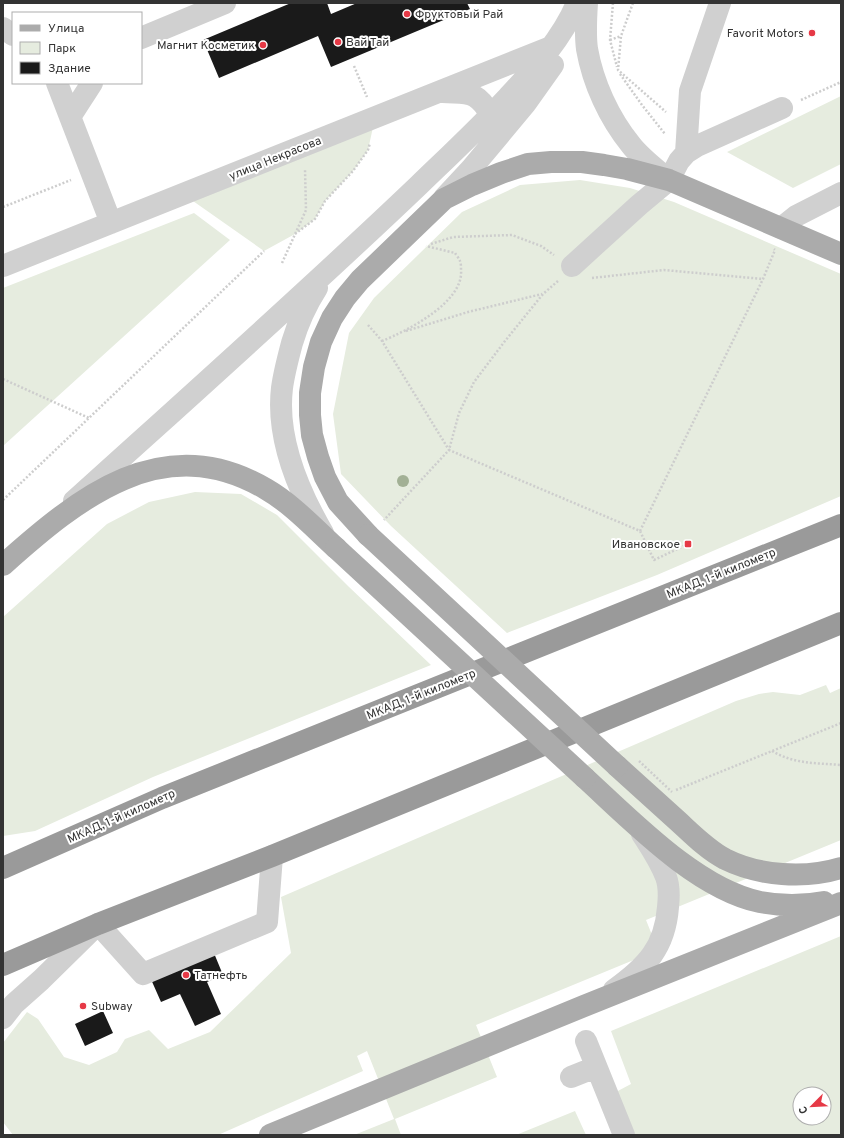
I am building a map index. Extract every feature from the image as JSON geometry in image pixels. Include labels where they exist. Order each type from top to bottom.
[{"type":"highway","name":"МКАД, 1-й километр","points":[[3,868],[162,798],[841,525]]},
{"type":"highway","points":[[3,965],[98,924],[272,856],[841,623]]},
{"type":"main road","points":[[841,254],[670,180],[627,169],[582,162],[528,164],[472,185],[444,199],[360,280],[332,318],[321,342],[314,366],[310,393],[312,435],[325,477],[338,502],[376,525],[701,842],[725,859],[761,872],[789,874],[810,873],[841,868]]},
{"type":"main road","points":[[3,565],[40,532],[82,501],[130,475],[153,468],[175,465],[193,465],[218,469],[238,475],[267,489],[290,506],[624,814],[683,864],[710,883],[737,895],[760,902],[786,905],[814,904],[841,900]]},
{"type":"main road","points":[[3,858],[40,852]]},
{"type":"main road","points":[[270,1135],[584,1006],[841,903]]},
{"type":"street","points":[[142,38],[225,3]]},
{"type":"street","points":[[40,532],[341,259],[491,114],[525,79],[552,47],[573,14],[577,3]]},
{"type":"street","points":[[444,199],[504,130],[548,74],[578,18],[583,3]]},
{"type":"street","points":[[587,3],[587,48],[592,71],[603,101],[615,123],[631,146],[670,180]]},
{"type":"street","points":[[686,153],[678,133],[690,91],[720,3]]},
{"type":"street","points":[[3,28],[12,34]]},
{"type":"street","name":"улица Некрасова","points":[[3,266],[552,47]]},
{"type":"street","points":[[57,84],[111,223]]},
{"type":"street","points":[[70,117],[91,84]]},
{"type":"street","points":[[438,92],[472,94],[483,102],[491,114]]},
{"type":"street","points":[[574,276],[638,205],[670,180],[686,153],[697,146],[782,108]]},
{"type":"street","points":[[781,228],[802,213],[841,193]]},
{"type":"street","points":[[336,548],[322,532],[311,512],[292,466],[285,441],[282,415],[282,389],[287,361],[295,333],[306,305],[323,279],[341,259]]},
{"type":"street","points":[[584,1006],[614,990],[635,975],[649,961],[661,941],[667,921],[669,901],[667,878],[657,856],[624,814]]},
{"type":"street","points":[[3,1018],[14,1004],[41,980],[98,924],[143,974],[267,922],[272,856]]},
{"type":"street","points":[[586,1041],[624,1135]]},
{"type":"street","points":[[572,1077],[596,1067]]},
{"type":"path","points":[[614,3],[610,40],[618,70],[642,105],[678,133]]},
{"type":"path","points":[[633,3],[621,36],[618,70],[678,133]]},
{"type":"path","points":[[610,40],[621,36]]},
{"type":"path","points":[[295,234],[315,219],[325,201],[353,171],[368,150],[375,118],[354,66]]},
{"type":"path","points":[[782,108],[841,82]]},
{"type":"path","points":[[282,264],[306,210],[305,146]]},
{"type":"path","points":[[3,207],[91,172]]},
{"type":"path","points":[[401,333],[434,312],[454,294],[462,276],[461,261],[455,253],[424,246],[453,237],[512,235],[541,246],[574,276]]},
{"type":"path","points":[[640,531],[763,279],[775,250],[768,247]]},
{"type":"path","points":[[3,500],[264,251]]},
{"type":"path","points":[[376,525],[449,450],[459,413],[474,382],[543,294],[554,284],[574,276],[664,270],[763,279]]},
{"type":"path","points":[[554,284],[574,276]]},
{"type":"path","points":[[382,341],[401,333],[468,312],[543,294]]},
{"type":"path","points":[[368,324],[382,341],[449,450],[640,531],[654,560],[688,544]]},
{"type":"path","points":[[3,379],[90,418]]},
{"type":"path","points":[[678,797],[672,792],[841,723]]},
{"type":"path","points":[[772,751],[784,758],[803,762],[841,765]]},
{"type":"green space","points":[[841,96],[841,164],[793,188],[727,152]]},
{"type":"green space","points":[[375,118],[368,150],[353,171],[325,201],[315,219],[295,234],[264,251],[183,194]]},
{"type":"green space","points":[[580,180],[630,188],[674,202],[841,274],[841,496],[657,575],[507,633],[391,526],[341,474],[333,414],[349,333],[374,298],[462,212],[520,185]]},
{"type":"green space","points":[[194,213],[230,240],[3,446],[3,288]]},
{"type":"green space","points":[[195,492],[241,494],[277,515],[348,586],[431,665],[153,777],[35,831],[3,836],[3,617],[107,524],[149,502]]},
{"type":"green space","points":[[826,685],[830,693],[841,688],[841,840],[646,920],[658,950],[476,1025],[497,1077],[395,1119],[401,1135],[354,1135],[394,1119],[367,1051],[357,1056],[363,1071],[218,1135],[13,1135],[3,1122],[3,1043],[27,1012],[38,1019],[64,1057],[89,1065],[117,1052],[125,1039],[149,1030],[168,1049],[210,1032],[291,953],[281,897],[736,701],[759,694],[773,692],[800,695]]},
{"type":"green space","points":[[841,936],[841,1135],[633,1135],[614,1093],[631,1084],[611,1031]]},
{"type":"green space","points":[[575,1111],[586,1135],[516,1135]]},
{"type":"building","points":[[291,3],[327,3],[331,14],[357,3],[467,3],[470,9],[331,67],[318,36],[219,78],[203,40]]},
{"type":"building","points":[[209,941],[223,975],[207,982],[221,1014],[195,1026],[180,994],[161,1002],[146,968]]},
{"type":"building","points":[[103,1011],[113,1033],[85,1046],[75,1024]]},
{"type":"place","name":"Фруктовый Рай","points":[[407,14]]},
{"type":"place","name":"Favorit Motors","points":[[812,33]]},
{"type":"place","name":"Вай Тай","points":[[338,42]]},
{"type":"place","name":"Магнит Косметик","points":[[263,45]]},
{"type":"place","name":"Ивановское","points":[[688,544]]},
{"type":"place","name":"Татнефть","points":[[186,975]]},
{"type":"place","name":"Subway","points":[[83,1006]]}]
